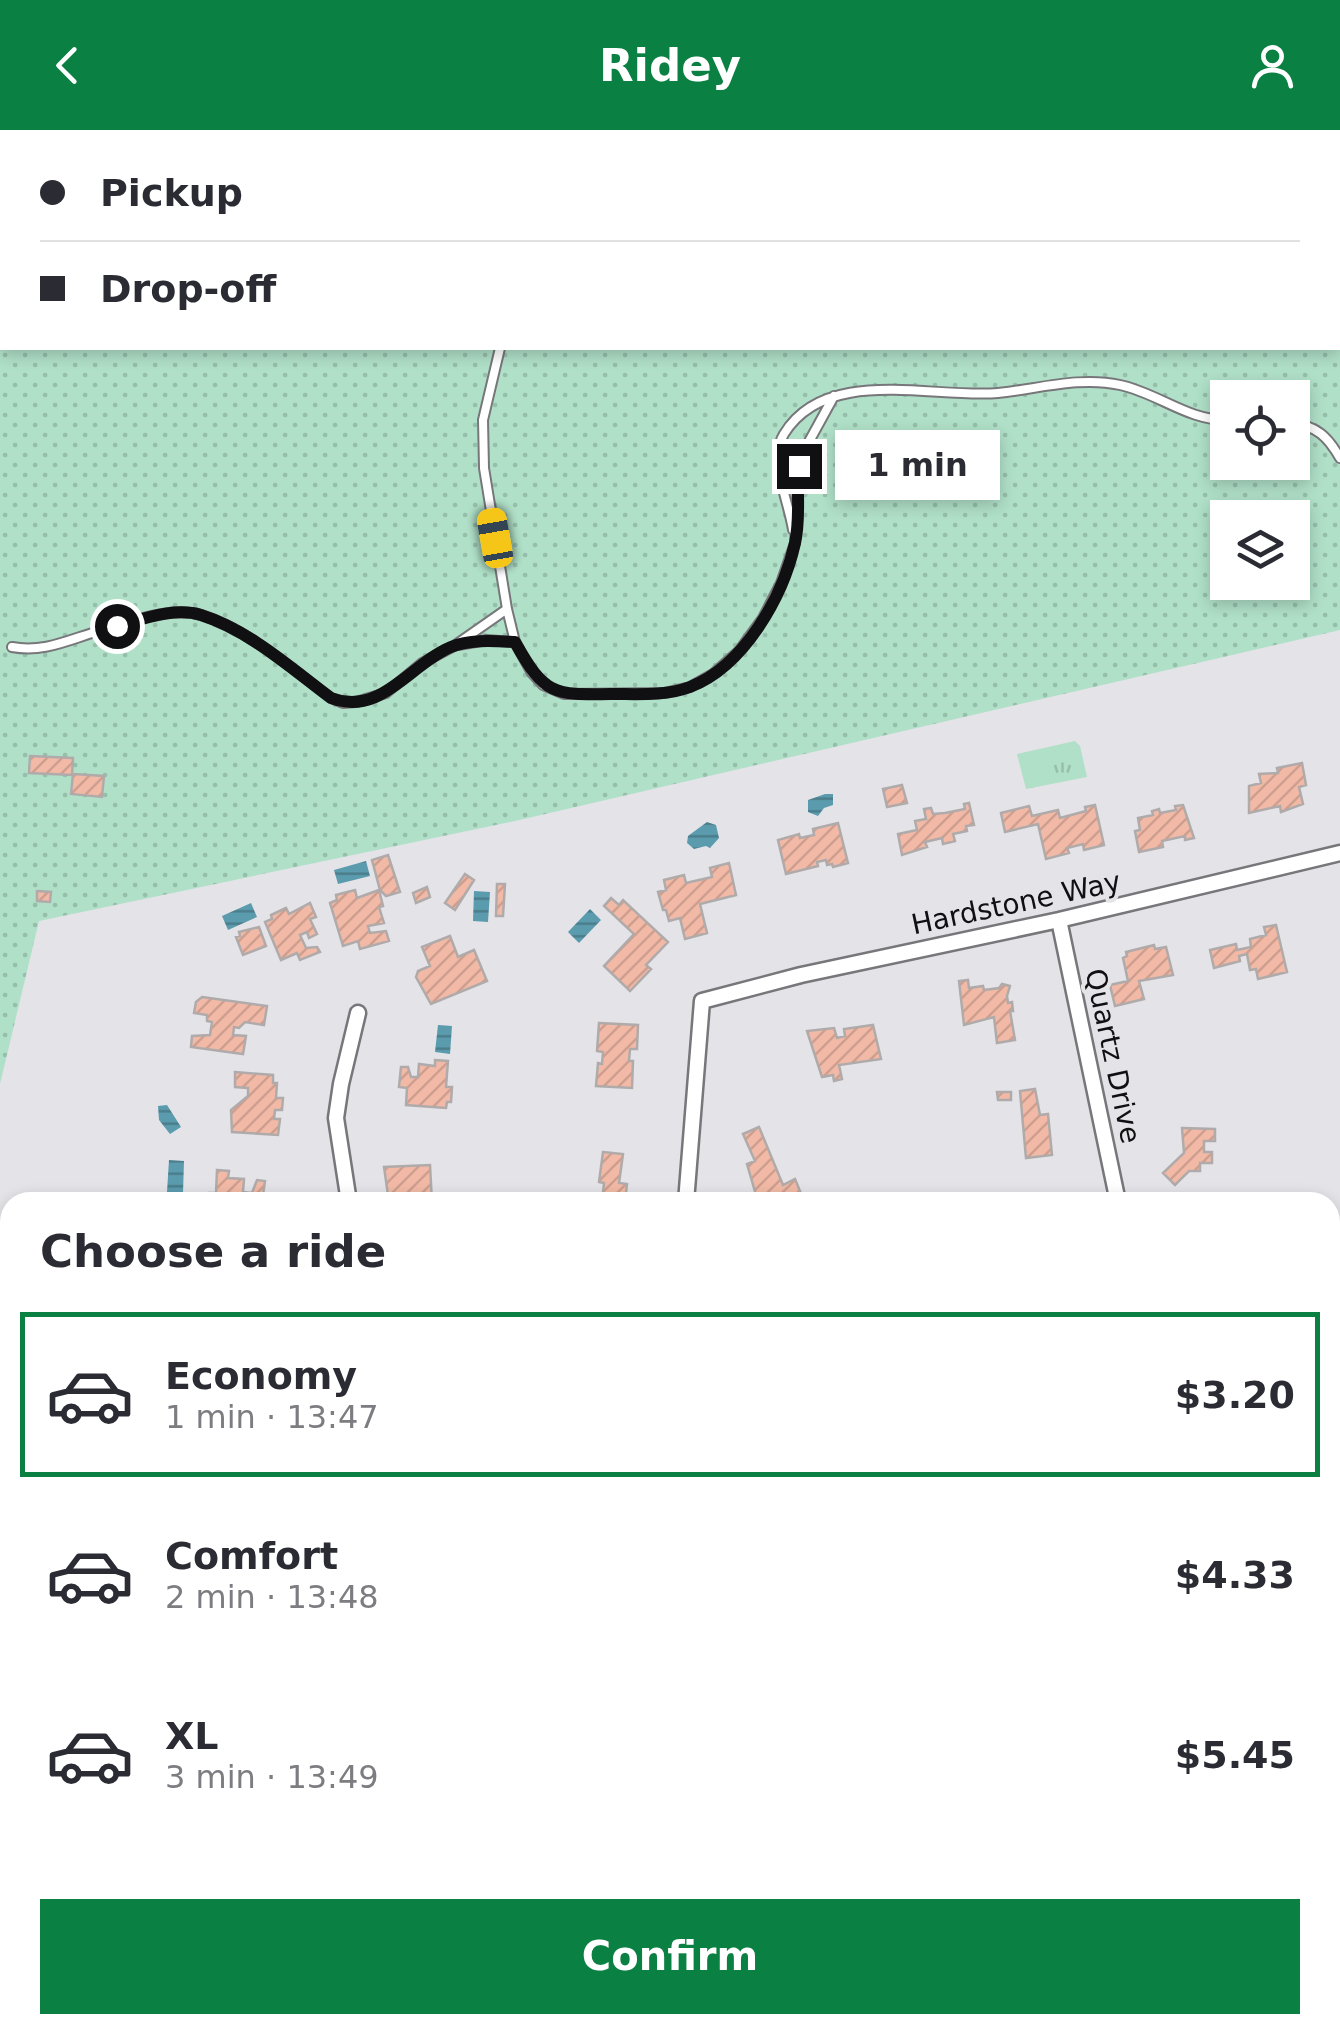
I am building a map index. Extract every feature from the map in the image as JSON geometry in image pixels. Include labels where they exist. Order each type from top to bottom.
[{"type":"street","name":"Hardstone Way","points":[[687,1192],[702,1001],[1340,853]]},
{"type":"street","name":"Quartz Drive","points":[[1059,920],[1116,1192]]},
{"type":"street","points":[[347,1192],[336,1118],[358,1013]]},
{"type":"lane","points":[[500,350],[483,420],[484,468],[507,609],[515,642],[532,673],[543,685],[564,694],[664,693],[690,687],[713,674],[739,651],[781,583],[795,543],[799,466],[834,396]]},
{"type":"lane","points":[[795,543],[790,504],[778,468],[781,437],[804,410],[834,396],[878,389],[995,393],[1075,382],[1120,385],[1210,420]]},
{"type":"lane","points":[[1310,425],[1325,435],[1340,458]]},
{"type":"lane","points":[[12,647],[38,649],[166,614],[200,615],[250,639],[331,698],[343,702],[371,700],[386,693],[422,662],[454,646],[507,609]]},
{"type":"lane","points":[[454,646],[486,640],[515,642]]},
{"type":"green space","points":[[0,350],[1340,350],[1340,630],[515,821],[39,921],[0,1084]]},
{"type":"green space","points":[[1075,741],[1080,746],[1087,777],[1026,789],[1017,754]]},
{"type":"water","points":[[833,794],[833,805],[818,816],[808,812],[808,800]]},
{"type":"water","points":[[707,822],[716,825],[719,838],[710,848],[694,849],[687,843],[688,836]]},
{"type":"water","points":[[366,861],[370,876],[338,884],[334,870]]},
{"type":"water","points":[[474,891],[490,892],[488,922],[473,921]]},
{"type":"water","points":[[251,903],[257,917],[228,930],[222,916]]},
{"type":"water","points":[[590,909],[601,920],[579,943],[568,932]]},
{"type":"water","points":[[438,1025],[452,1026],[450,1054],[435,1052]]},
{"type":"water","points":[[167,1105],[181,1127],[170,1134],[159,1120],[158,1106]]},
{"type":"water","points":[[169,1160],[184,1161],[183,1192],[167,1192]]},
{"type":"building","points":[[30,756],[73,758],[72,775],[29,773]]},
{"type":"building","points":[[1302,763],[1306,785],[1299,787],[1303,804],[1281,812],[1280,806],[1249,813],[1249,786],[1261,783],[1259,774],[1278,773],[1277,768]]},
{"type":"building","points":[[73,774],[104,776],[102,797],[71,794]]},
{"type":"building","points":[[902,785],[907,803],[887,807],[883,789]]},
{"type":"building","points":[[969,803],[974,825],[953,834],[955,841],[943,844],[942,838],[925,842],[927,847],[902,855],[898,834],[917,830],[915,821],[926,819],[924,809],[931,808],[933,814],[945,813],[965,809],[964,804]]},
{"type":"building","points":[[1095,805],[1104,845],[1084,850],[1083,844],[1067,848],[1069,853],[1046,859],[1038,824],[1005,832],[1001,813],[1029,806],[1032,816],[1058,810],[1060,818]]},
{"type":"building","points":[[1183,805],[1194,838],[1162,841],[1163,847],[1139,852],[1135,831],[1140,830],[1138,818]]},
{"type":"building","points":[[838,823],[848,863],[833,867],[826,860],[817,862],[818,866],[786,874],[778,840],[799,834],[800,838],[814,835],[813,829]]},
{"type":"building","points":[[388,855],[400,892],[386,896],[380,890],[372,860]]},
{"type":"building","points":[[729,863],[736,895],[700,904],[707,933],[685,939],[680,918],[669,921],[663,910],[658,892],[666,890],[664,880],[684,875],[686,883],[712,877],[710,868]]},
{"type":"building","points":[[465,874],[474,880],[455,910],[445,903]]},
{"type":"building","points":[[497,884],[505,884],[503,916],[496,916]]},
{"type":"building","points":[[427,887],[430,897],[416,903],[413,893]]},
{"type":"building","points":[[355,890],[357,898],[379,890],[384,923],[368,926],[370,933],[386,931],[389,941],[360,949],[358,941],[343,946],[330,903],[337,900],[336,895]]},
{"type":"building","points":[[37,891],[51,892],[50,902],[37,901]]},
{"type":"building","points":[[611,898],[619,905],[623,900],[668,942],[646,965],[651,969],[630,991],[604,966],[634,934],[604,906]]},
{"type":"building","points":[[310,903],[316,917],[310,919],[317,934],[309,938],[307,932],[300,935],[306,948],[317,947],[320,952],[300,960],[297,953],[281,960],[265,922],[286,908],[289,914]]},
{"type":"building","points":[[1276,925],[1287,972],[1258,979],[1256,969],[1250,970],[1247,954],[1239,956],[1240,961],[1214,968],[1210,950],[1236,944],[1237,950],[1251,947],[1250,939],[1266,935],[1264,927]]},
{"type":"building","points":[[259,927],[266,946],[243,955],[236,937],[239,932]]},
{"type":"building","points":[[450,936],[458,957],[474,950],[487,981],[431,1004],[416,977],[418,971],[430,966],[422,947]]},
{"type":"building","points":[[1154,945],[1155,949],[1166,947],[1173,975],[1139,981],[1144,999],[1115,1006],[1110,985],[1128,981],[1123,958],[1126,952]]},
{"type":"building","points":[[968,980],[969,988],[1010,986],[1007,996],[1008,1003],[1012,1002],[1015,1040],[997,1043],[994,1017],[964,1025],[959,981]]},
{"type":"building","points":[[202,997],[267,1006],[264,1025],[245,1022],[234,1027],[233,1035],[246,1036],[243,1054],[191,1047],[192,1036],[210,1035],[212,1022],[207,1021],[207,1015],[194,1013],[196,1002]]},
{"type":"building","points":[[599,1023],[638,1025],[637,1049],[630,1049],[632,1088],[596,1086],[603,1052],[597,1051]]},
{"type":"building","points":[[873,1025],[881,1059],[839,1065],[842,1079],[834,1081],[833,1075],[822,1077],[807,1031],[834,1028],[837,1038],[845,1036],[844,1029]]},
{"type":"building","points":[[435,1060],[448,1061],[446,1087],[452,1087],[451,1102],[447,1102],[446,1108],[406,1105],[407,1088],[399,1087],[401,1067],[408,1067],[411,1077],[418,1077],[419,1064],[435,1066]]},
{"type":"building","points":[[235,1072],[273,1075],[276,1098],[283,1098],[282,1110],[275,1110],[274,1119],[280,1119],[278,1135],[232,1132],[231,1110],[248,1096],[248,1088],[235,1087]]},
{"type":"building","points":[[1035,1089],[1040,1115],[1048,1114],[1052,1155],[1026,1158],[1020,1091]]},
{"type":"building","points":[[997,1092],[1011,1092],[1011,1100],[998,1100]]},
{"type":"building","points":[[759,1127],[783,1185],[795,1179],[800,1192],[755,1192],[747,1164],[755,1161],[743,1134]]},
{"type":"building","points":[[1182,1128],[1215,1129],[1215,1141],[1204,1141],[1204,1152],[1212,1152],[1212,1163],[1200,1163],[1200,1171],[1189,1171],[1175,1185],[1163,1173],[1184,1153]]},
{"type":"building","points":[[603,1152],[623,1154],[619,1183],[627,1184],[626,1192],[603,1192],[604,1183],[599,1182]]},
{"type":"building","points":[[430,1165],[431,1192],[388,1192],[384,1167]]},
{"type":"building","points":[[217,1170],[229,1171],[228,1178],[244,1179],[243,1192],[216,1192]]},
{"type":"building","points":[[257,1180],[265,1181],[263,1192],[252,1192]]},
{"type":"route","points":[[117,626],[166,614],[200,615],[250,639],[331,698],[343,702],[371,700],[386,693],[422,662],[454,646],[486,640],[515,642],[543,685],[564,694],[664,693],[690,687],[713,674],[739,651],[763,618],[781,583],[795,543],[799,466]]}]
